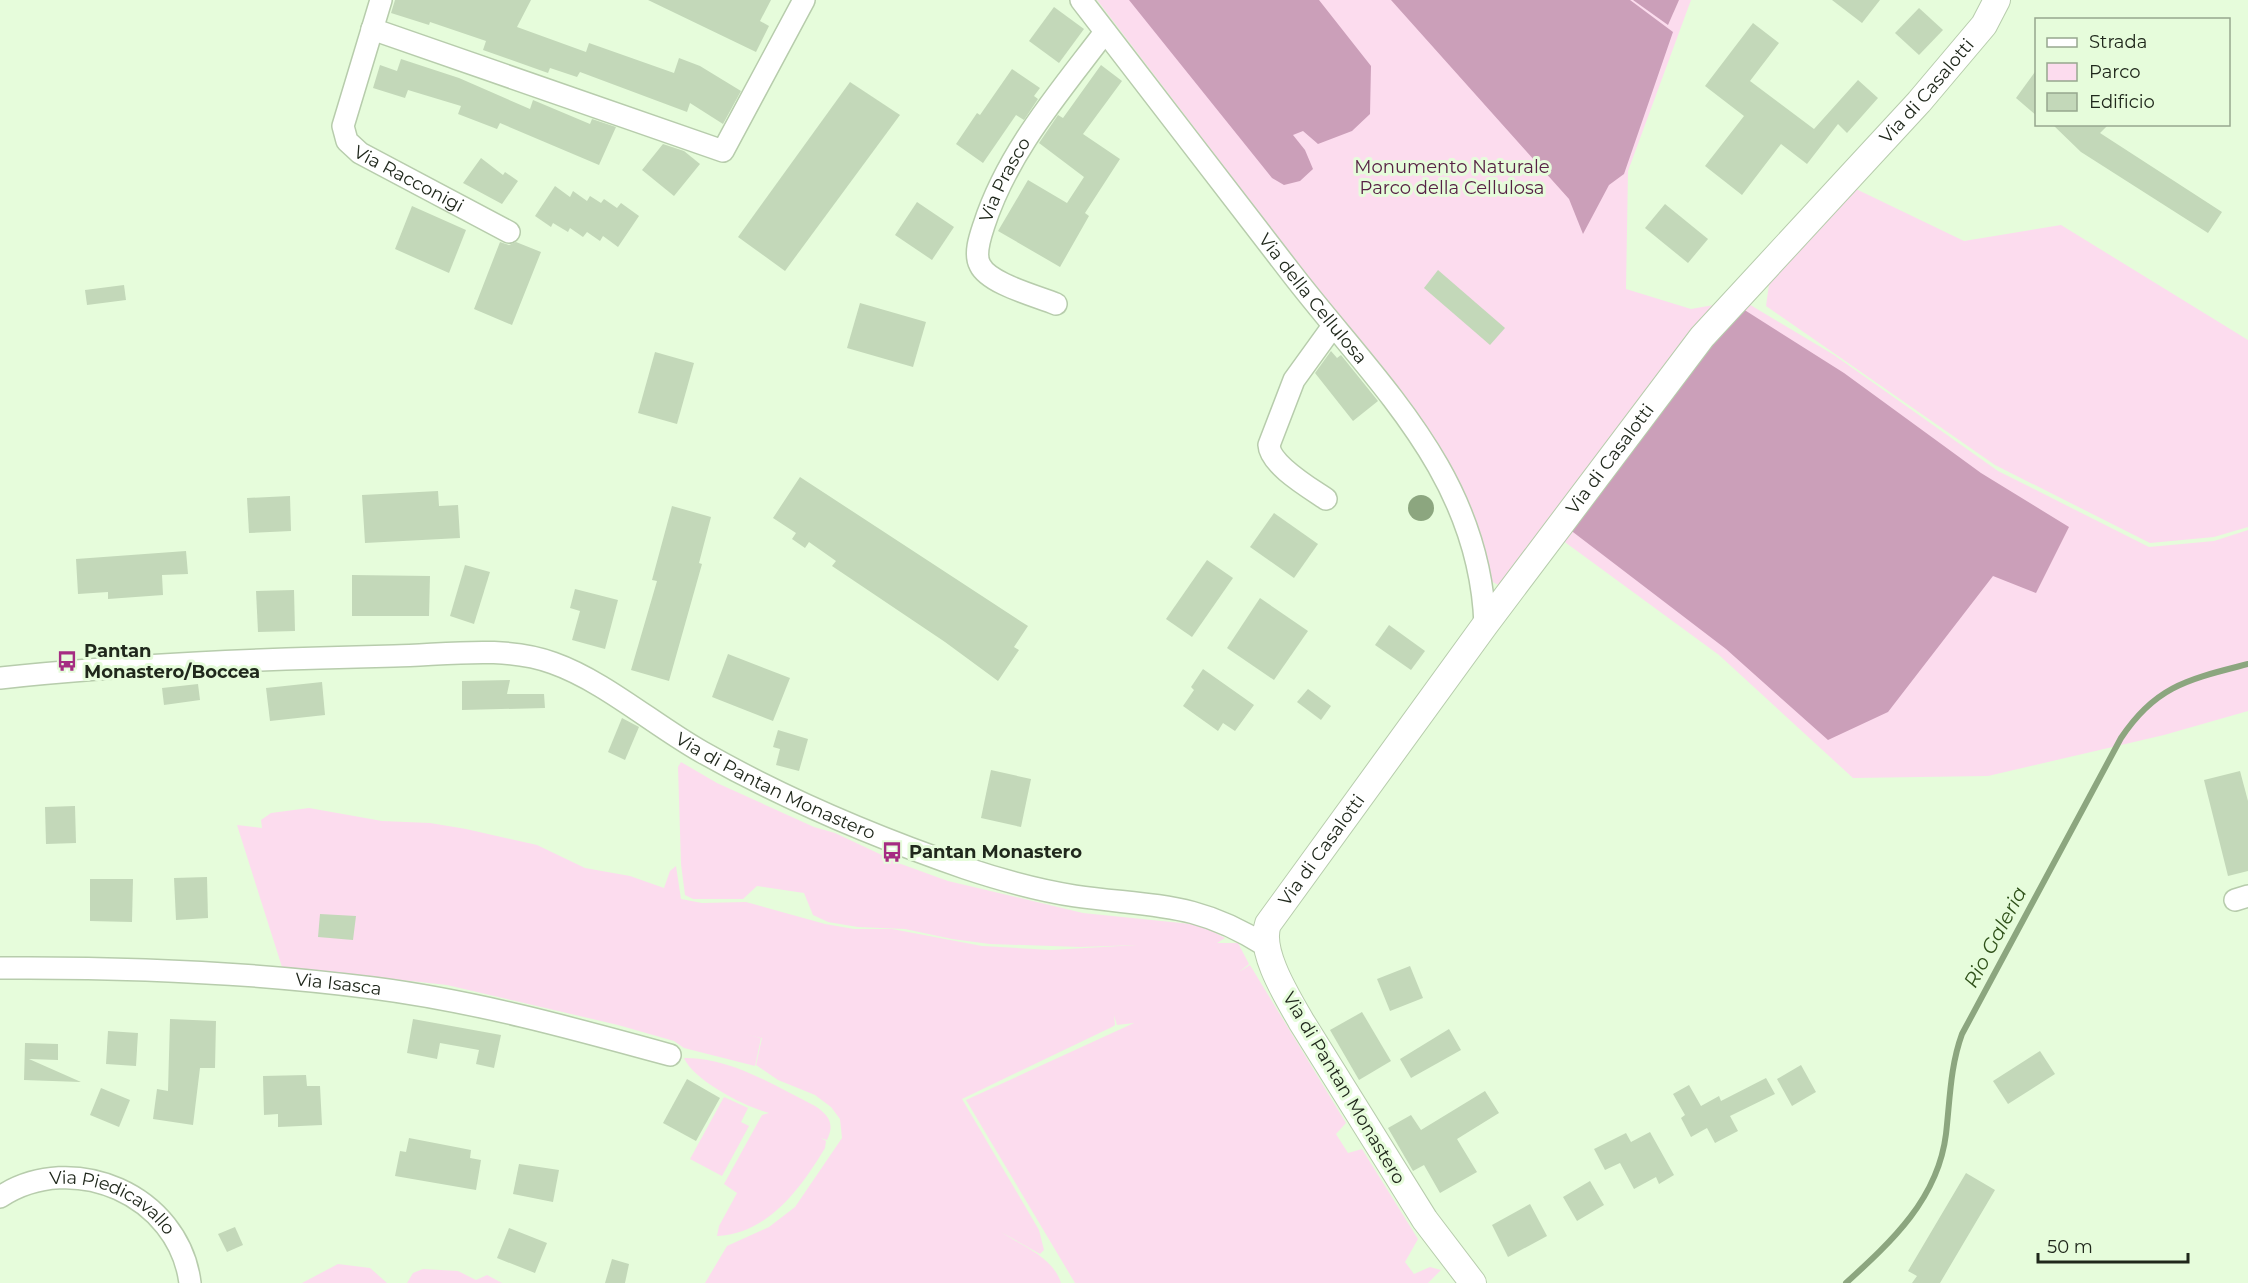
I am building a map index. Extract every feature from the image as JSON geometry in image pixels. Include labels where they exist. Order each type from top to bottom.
[{"type":"street","name":"Via Racconigi","points":[[381,0],[343,126],[346,141],[360,153],[509,232]]},
{"type":"street","points":[[372,29],[723,151],[804,0]]},
{"type":"street","name":"Via della Cellulosa","points":[[1081,0],[1333,326],[1388,389],[1444,473],[1462,514],[1479,565],[1485,625]]},
{"type":"street","name":"Via di Casalotti","points":[[1266,946],[1266,928],[1284,898],[1485,625],[1702,337],[1919,102],[1984,25],[1997,0]]},
{"type":"street","name":"Via Prasco","points":[[1056,304],[991,278],[979,264],[978,251],[993,199],[1015,156],[1105,32]]},
{"type":"street","points":[[1326,499],[1278,463],[1271,456],[1269,445],[1294,380],[1333,326]]},
{"type":"street","name":"Via di Pantan Monastero","points":[[0,678],[269,659],[484,654],[540,658],[584,676],[677,737],[736,770],[897,843],[987,876],[1042,890],[1156,904],[1202,914],[1232,925],[1266,946],[1283,988],[1301,1021],[1425,1220],[1473,1283]]},
{"type":"street","name":"Via Isasca","points":[[0,968],[107,967],[262,976],[374,988],[479,1007],[670,1054]]},
{"type":"street","name":"Via Piedicavallo","points":[[0,1197],[28,1184],[83,1177],[128,1192],[151,1208],[168,1229],[184,1256],[190,1283]]},
{"type":"green space","name":"Monumento Naturale Parco della Cellulosa","points":[[1097,0],[1691,0],[1628,171],[1626,289],[1691,309],[1742,300],[1834,355],[1998,471],[2149,547],[2214,541],[2248,530],[2248,711],[2164,735],[1988,776],[1853,778],[1719,655],[1547,529],[1502,587],[1489,580],[1460,485],[1437,446]]},
{"type":"green space","points":[[1856,189],[1964,241],[2061,225],[2248,340],[2248,527],[2214,537],[2150,543],[1995,465],[1766,306],[1770,277]]},
{"type":"green space","points":[[681,762],[717,783],[814,827],[835,833],[901,864],[948,881],[1083,913],[1201,925],[1225,938],[1217,943],[1238,943],[1249,964],[1239,972],[1250,965],[1346,1123],[1336,1134],[1348,1153],[1362,1149],[1418,1239],[1405,1262],[1414,1274],[1430,1267],[1441,1270],[1428,1283],[1075,1283],[966,1100],[1134,1023],[1117,1025],[1114,1015],[1115,1025],[1112,1027],[962,1099],[1039,1230],[1044,1250],[1040,1254],[1001,1232],[1044,1259],[1057,1274],[1061,1283],[705,1283],[727,1246],[769,1227],[795,1207],[842,1138],[840,1119],[831,1107],[815,1095],[778,1080],[756,1065],[762,1038],[744,1034],[761,1038],[755,1066],[684,1048],[674,1041],[618,1025],[447,985],[282,967],[237,825],[262,828],[261,820],[271,813],[309,808],[382,821],[430,823],[537,845],[585,868],[630,876],[664,888],[670,871],[676,866],[681,899],[702,903],[746,902],[825,924],[854,929],[892,929],[982,946],[1051,950],[1137,945],[1080,947],[990,944],[905,929],[858,927],[828,922],[813,915],[804,893],[757,886],[743,899],[693,899],[685,895],[681,864],[678,767]]},
{"type":"green space","points":[[684,1058],[718,1062],[752,1074],[815,1106],[829,1120],[830,1129],[827,1140],[821,1138],[826,1141],[825,1148],[794,1193],[767,1218],[735,1233],[717,1236],[719,1226],[737,1193],[724,1184],[762,1115],[769,1113],[747,1105],[709,1084],[690,1067]]},
{"type":"green space","points":[[724,1097],[748,1108],[741,1122],[749,1126],[722,1176],[690,1159]]},
{"type":"green space","points":[[338,1264],[370,1268],[387,1283],[302,1283]]},
{"type":"green space","points":[[423,1269],[458,1271],[476,1280],[487,1275],[502,1283],[407,1283],[413,1273]]},
{"type":"shaded area","points":[[1129,0],[1319,0],[1371,66],[1370,114],[1352,131],[1318,144],[1303,131],[1293,135],[1305,150],[1313,169],[1300,181],[1284,185],[1272,178]]},
{"type":"shaded area","points":[[1391,0],[1630,0],[1673,32],[1624,174],[1609,185],[1583,234],[1569,199]]},
{"type":"shaded area","points":[[1633,0],[1679,0],[1668,25]]},
{"type":"shaded area","points":[[1743,309],[1844,373],[1981,473],[2069,527],[2036,593],[1993,576],[1888,712],[1828,740],[1726,649],[1569,529],[1721,326]]},
{"type":"shaded area","points":[[1421,495],[1430,499],[1434,508],[1430,517],[1421,521],[1412,517],[1408,508],[1412,499]]},
{"type":"building","points":[[395,0],[531,0],[517,27],[586,52],[589,43],[674,73],[679,58],[700,66],[741,91],[723,124],[690,103],[687,112],[580,72],[577,77],[550,68],[548,73],[483,50],[486,41],[430,22],[429,25],[391,13]]},
{"type":"building","points":[[648,0],[771,0],[760,21],[769,26],[756,52]]},
{"type":"building","points":[[1832,0],[1880,0],[1862,23]]},
{"type":"building","points":[[1054,7],[1084,29],[1059,63],[1029,41]]},
{"type":"building","points":[[1919,8],[1943,30],[1919,55],[1895,33]]},
{"type":"building","points":[[1753,23],[1779,43],[1750,81],[1814,129],[1858,80],[1878,98],[1847,133],[1838,124],[1807,164],[1781,144],[1742,195],[1705,166],[1744,116],[1705,86]]},
{"type":"building","points":[[401,59],[459,78],[530,109],[533,100],[590,124],[592,119],[616,127],[599,165],[500,123],[497,129],[458,114],[461,106],[408,90],[405,98],[373,88],[380,65],[397,71]]},
{"type":"building","points":[[1101,65],[1122,81],[1083,134],[1120,159],[1085,213],[1089,216],[1060,267],[998,231],[1028,180],[1067,203],[1084,177],[1039,143],[1058,115],[1063,118]]},
{"type":"building","points":[[1012,69],[1040,88],[1034,96],[1038,99],[1024,120],[1016,115],[983,163],[956,144],[977,113],[980,115]]},
{"type":"building","points":[[2035,72],[2035,114],[2016,98]]},
{"type":"building","points":[[850,82],[900,115],[785,271],[738,237]]},
{"type":"building","points":[[2054,126],[2107,126],[2100,133],[2222,212],[2208,233],[2081,152]]},
{"type":"building","points":[[663,144],[684,151],[700,164],[674,196],[642,170]]},
{"type":"building","points":[[481,158],[503,175],[505,172],[518,181],[502,204],[463,183]]},
{"type":"building","points":[[555,186],[570,197],[573,191],[587,201],[590,196],[601,203],[604,199],[617,208],[621,203],[639,216],[618,247],[603,236],[600,241],[587,232],[583,237],[570,228],[568,232],[553,223],[551,227],[535,216]]},
{"type":"building","points":[[917,202],[954,227],[932,260],[895,235]]},
{"type":"building","points":[[1665,204],[1708,239],[1688,263],[1645,228]]},
{"type":"building","points":[[412,206],[466,230],[449,273],[395,249]]},
{"type":"building","points":[[500,242],[509,245],[516,242],[541,252],[512,325],[474,309]]},
{"type":"building","points":[[1438,270],[1505,328],[1490,345],[1424,288]]},
{"type":"building","points":[[124,285],[126,300],[87,305],[85,290]]},
{"type":"building","points":[[860,303],[926,322],[913,367],[847,348]]},
{"type":"building","points":[[1331,351],[1337,358],[1341,355],[1378,401],[1353,421],[1315,373]]},
{"type":"building","points":[[655,352],[694,363],[677,424],[638,413]]},
{"type":"building","points":[[800,477],[1028,626],[1014,647],[1019,650],[998,681],[945,642],[832,566],[836,561],[809,542],[805,548],[792,539],[796,533],[773,518]]},
{"type":"building","points":[[438,491],[439,506],[458,505],[460,538],[365,543],[362,495]]},
{"type":"building","points":[[290,496],[291,531],[249,533],[247,498]]},
{"type":"building","points":[[672,506],[711,517],[699,563],[702,564],[669,681],[631,670],[657,581],[652,580]]},
{"type":"building","points":[[1274,513],[1318,544],[1294,578],[1250,547]]},
{"type":"building","points":[[186,551],[188,574],[162,575],[163,595],[108,599],[108,592],[78,594],[76,559]]},
{"type":"building","points":[[1207,560],[1233,578],[1192,637],[1166,619]]},
{"type":"building","points":[[465,565],[490,572],[474,624],[450,616]]},
{"type":"building","points":[[352,575],[430,576],[429,616],[352,616]]},
{"type":"building","points":[[575,589],[618,600],[605,649],[572,640],[580,611],[570,608]]},
{"type":"building","points":[[294,590],[295,631],[258,632],[256,591]]},
{"type":"building","points":[[1260,598],[1308,631],[1274,680],[1227,648]]},
{"type":"building","points":[[1389,625],[1425,651],[1411,670],[1375,645]]},
{"type":"building","points":[[728,654],[790,678],[773,721],[712,697]]},
{"type":"building","points":[[1203,669],[1254,705],[1235,731],[1223,723],[1218,731],[1183,706],[1194,690],[1191,687]]},
{"type":"building","points":[[510,680],[507,694],[544,694],[545,708],[462,710],[462,681]]},
{"type":"building","points":[[322,682],[325,715],[270,721],[266,688]]},
{"type":"building","points":[[198,684],[200,700],[164,705],[162,688]]},
{"type":"building","points":[[1308,689],[1331,706],[1321,720],[1297,702]]},
{"type":"building","points":[[622,718],[639,727],[625,760],[608,752]]},
{"type":"building","points":[[778,730],[808,739],[799,771],[776,765],[780,749],[773,747]]},
{"type":"building","points":[[991,770],[1031,779],[1021,827],[981,818]]},
{"type":"building","points":[[2240,771],[2248,801],[2248,871],[2228,876],[2204,780]]},
{"type":"building","points":[[75,806],[76,843],[46,844],[45,807]]},
{"type":"building","points":[[207,877],[208,918],[176,920],[174,878]]},
{"type":"building","points":[[90,879],[133,879],[132,922],[90,921]]},
{"type":"building","points":[[320,914],[356,916],[353,940],[318,937]]},
{"type":"building","points":[[1410,966],[1423,998],[1390,1011],[1377,979]]},
{"type":"building","points":[[1362,1012],[1391,1061],[1359,1080],[1330,1030]]},
{"type":"building","points":[[170,1019],[216,1021],[215,1068],[200,1068],[193,1125],[153,1119],[157,1089],[168,1091]]},
{"type":"building","points":[[413,1019],[501,1035],[494,1068],[476,1064],[479,1050],[440,1043],[437,1059],[407,1053]]},
{"type":"building","points":[[1449,1029],[1461,1050],[1411,1078],[1400,1059]]},
{"type":"building","points":[[108,1031],[138,1033],[136,1066],[106,1064]]},
{"type":"building","points":[[25,1043],[58,1044],[58,1060],[29,1059],[81,1082],[24,1080]]},
{"type":"building","points":[[2040,1051],[2055,1074],[2008,1104],[1993,1081]]},
{"type":"building","points":[[1801,1065],[1816,1092],[1792,1106],[1777,1079]]},
{"type":"building","points":[[306,1075],[307,1086],[320,1086],[322,1125],[278,1127],[278,1114],[264,1115],[263,1076]]},
{"type":"building","points":[[1766,1078],[1775,1094],[1730,1116],[1738,1131],[1715,1143],[1707,1128],[1691,1137],[1681,1118],[1685,1115],[1673,1094],[1689,1085],[1701,1106],[1719,1096],[1721,1101]]},
{"type":"building","points":[[687,1079],[720,1098],[696,1141],[663,1123]]},
{"type":"building","points":[[101,1088],[130,1100],[119,1127],[90,1115]]},
{"type":"building","points":[[1485,1091],[1499,1113],[1457,1139],[1477,1172],[1440,1193],[1424,1165],[1413,1171],[1388,1128],[1411,1115],[1421,1130]]},
{"type":"building","points":[[1650,1132],[1674,1175],[1659,1184],[1656,1177],[1634,1189],[1620,1163],[1605,1170],[1594,1149],[1626,1133],[1631,1142]]},
{"type":"building","points":[[409,1138],[471,1150],[470,1158],[481,1160],[476,1190],[395,1176],[400,1151],[406,1152]]},
{"type":"building","points":[[519,1164],[559,1170],[553,1202],[513,1194]]},
{"type":"building","points":[[1966,1173],[1995,1190],[1940,1283],[1912,1283],[1917,1276],[1908,1271]]},
{"type":"building","points":[[1590,1181],[1604,1205],[1577,1221],[1563,1197]]},
{"type":"building","points":[[1530,1204],[1547,1236],[1508,1257],[1492,1225]]},
{"type":"building","points":[[235,1227],[243,1245],[227,1252],[218,1234]]},
{"type":"building","points":[[509,1228],[547,1243],[535,1273],[497,1258]]},
{"type":"building","points":[[612,1259],[629,1264],[625,1283],[605,1283]]},
{"type":"waterway","name":"Rio Galeria","points":[[1846,1283],[1896,1235],[1923,1199],[1941,1157],[1953,1071],[1962,1034],[2121,738],[2147,706],[2161,695],[2192,680],[2248,664]]},
{"type":"place","name":"Pantan Monastero/Boccea","points":[[67,661]]},
{"type":"place","name":"Pantan Monastero","points":[[892,852]]}]
